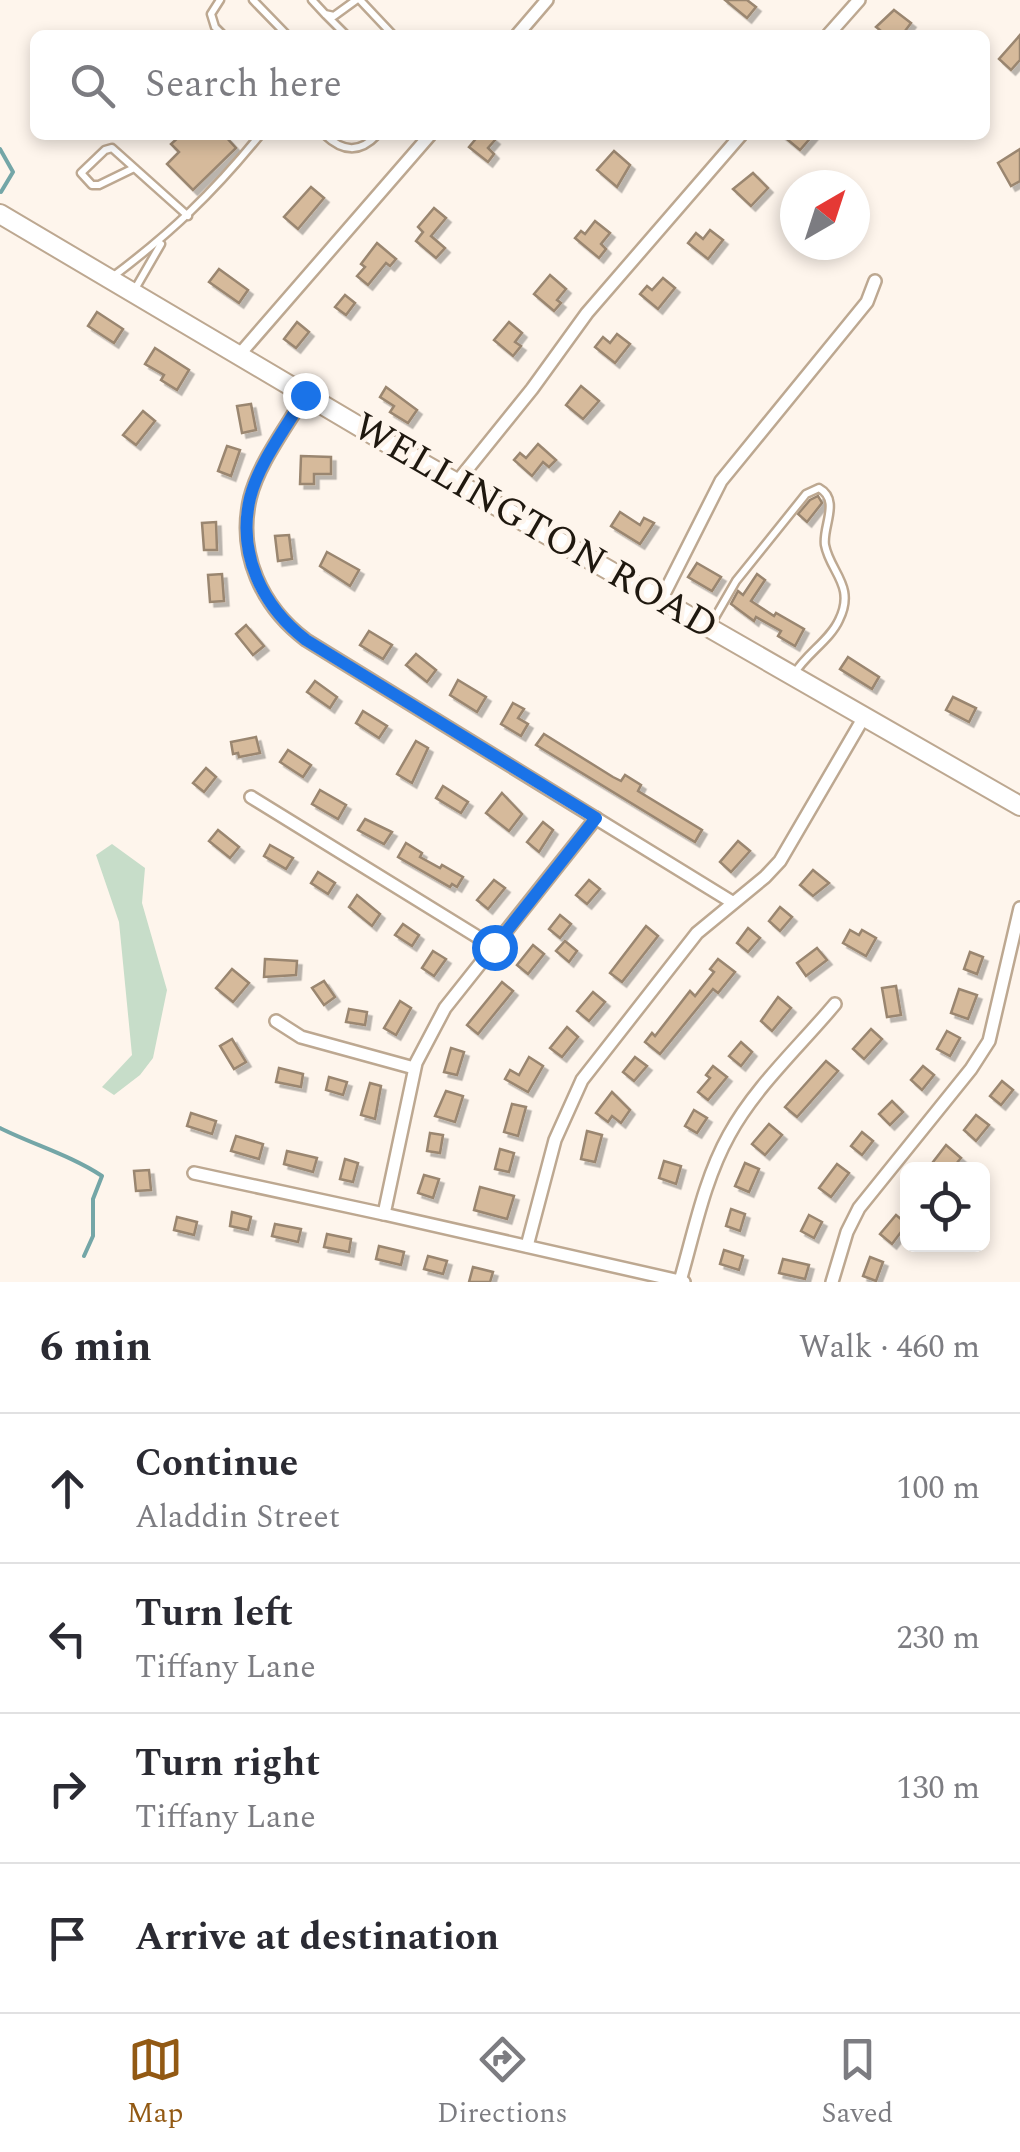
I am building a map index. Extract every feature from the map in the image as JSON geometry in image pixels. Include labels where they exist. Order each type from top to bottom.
[{"type":"main road","name":"WELLINGTON ROAD","points":[[0,214],[305,395],[1020,806]]},
{"type":"street","points":[[520,30],[547,0]]},
{"type":"street","points":[[832,30],[859,0]]},
{"type":"street","points":[[238,355],[426,140]]},
{"type":"street","points":[[456,482],[532,390],[587,312],[737,140]]},
{"type":"street","points":[[661,600],[721,480],[867,302],[875,281]]},
{"type":"street","points":[[305,395],[250,498],[247,524],[249,552],[266,602],[283,623],[732,902]]},
{"type":"street","points":[[528,1246],[555,1140],[574,1092],[697,933],[765,878],[780,861],[864,718]]},
{"type":"street","points":[[251,797],[494,947]]},
{"type":"street","points":[[384,1214],[414,1068],[445,1008],[596,818]]},
{"type":"street","points":[[832,1282],[847,1232],[859,1208],[989,1041],[1020,908]]},
{"type":"street","points":[[194,1173],[682,1281],[714,1169],[730,1133],[835,1004]]},
{"type":"street","points":[[276,1021],[301,1037],[414,1068]]},
{"type":"lane","points":[[218,30],[211,14],[220,0]]},
{"type":"lane","points":[[253,0],[282,30]]},
{"type":"lane","points":[[312,0],[341,30]]},
{"type":"lane","points":[[325,14],[334,16],[358,0],[388,30]]},
{"type":"lane","points":[[110,278],[188,216],[256,140]]},
{"type":"lane","points":[[330,140],[353,150],[372,140]]},
{"type":"lane","points":[[134,168],[99,185],[92,185],[82,173],[112,148],[188,216]]},
{"type":"lane","points":[[133,292],[164,238]]},
{"type":"lane","points":[[709,627],[736,581],[806,494],[819,488],[826,491],[830,498],[824,542],[838,569],[844,601],[839,622],[793,676]]},
{"type":"green space","points":[[112,844],[145,868],[142,903],[167,990],[153,1058],[140,1075],[114,1095],[102,1087],[132,1055],[119,922],[96,855]]},
{"type":"building","points":[[725,0],[747,0],[756,7],[747,18]]},
{"type":"building","points":[[894,10],[911,23],[906,30],[876,27]]},
{"type":"building","points":[[1020,35],[1020,60],[1011,70],[999,59]]},
{"type":"building","points":[[175,140],[229,140],[236,148],[193,190],[167,164],[179,152],[171,144]]},
{"type":"building","points":[[475,140],[495,140],[488,148],[494,154],[488,162],[469,147]]},
{"type":"building","points":[[788,140],[809,140],[800,150]]},
{"type":"building","points":[[1020,149],[1020,181],[1011,186],[998,163]]},
{"type":"building","points":[[614,151],[630,165],[617,187],[597,170]]},
{"type":"building","points":[[753,173],[768,188],[751,206],[733,189]]},
{"type":"building","points":[[311,187],[324,198],[298,229],[284,217]]},
{"type":"building","points":[[434,208],[446,218],[431,236],[445,248],[436,258],[416,241],[423,232],[418,227]]},
{"type":"building","points":[[595,221],[610,233],[601,244],[606,249],[599,258],[575,238],[581,231],[585,234]]},
{"type":"building","points":[[710,230],[723,240],[708,259],[688,243],[696,233],[703,239]]},
{"type":"building","points":[[377,243],[396,259],[390,266],[386,263],[368,285],[357,276]]},
{"type":"building","points":[[219,269],[248,290],[239,303],[209,282]]},
{"type":"building","points":[[550,275],[566,289],[554,311],[534,294]]},
{"type":"building","points":[[663,278],[675,288],[658,309],[640,294],[647,286],[652,290]]},
{"type":"building","points":[[345,295],[355,303],[346,315],[335,307]]},
{"type":"building","points":[[97,312],[123,329],[114,343],[88,326]]},
{"type":"building","points":[[297,322],[309,332],[296,348],[284,339]]},
{"type":"building","points":[[509,322],[522,333],[515,342],[521,346],[513,356],[494,340]]},
{"type":"building","points":[[617,334],[630,344],[615,363],[595,347],[603,337],[610,343]]},
{"type":"building","points":[[155,348],[189,370],[177,390],[161,380],[164,375],[145,364]]},
{"type":"building","points":[[581,386],[599,401],[583,419],[566,405]]},
{"type":"building","points":[[386,387],[417,410],[408,423],[390,412],[394,406],[380,397]]},
{"type":"building","points":[[251,404],[256,430],[242,433],[237,406]]},
{"type":"building","points":[[143,411],[155,421],[136,445],[123,435]]},
{"type":"building","points":[[538,444],[556,460],[549,467],[543,462],[532,476],[514,460],[520,453],[526,458]]},
{"type":"building","points":[[227,446],[240,450],[231,476],[218,471]]},
{"type":"building","points":[[301,456],[331,457],[331,474],[314,474],[314,484],[300,484]]},
{"type":"building","points":[[818,496],[822,503],[807,522],[798,514]]},
{"type":"building","points":[[620,512],[640,525],[644,518],[654,523],[640,544],[611,526]]},
{"type":"building","points":[[216,522],[217,550],[204,550],[202,523]]},
{"type":"building","points":[[289,535],[292,559],[278,561],[275,536]]},
{"type":"building","points":[[327,552],[359,570],[350,586],[320,566]]},
{"type":"building","points":[[697,563],[721,577],[712,591],[688,577]]},
{"type":"building","points":[[222,574],[224,601],[210,602],[208,575]]},
{"type":"building","points":[[757,574],[765,580],[751,601],[804,629],[795,646],[778,636],[781,631],[756,617],[754,621],[731,604],[738,591],[743,595]]},
{"type":"building","points":[[246,625],[264,646],[253,655],[236,634]]},
{"type":"building","points":[[369,631],[392,645],[383,659],[360,645]]},
{"type":"building","points":[[416,654],[436,670],[427,682],[406,665]]},
{"type":"building","points":[[848,657],[879,677],[872,689],[840,669]]},
{"type":"building","points":[[458,680],[486,697],[477,712],[450,695]]},
{"type":"building","points":[[315,681],[337,697],[330,708],[307,692]]},
{"type":"building","points":[[953,697],[976,708],[969,722],[946,710]]},
{"type":"building","points":[[513,703],[524,709],[518,718],[528,724],[521,736],[501,724]]},
{"type":"building","points":[[363,711],[387,726],[379,738],[356,723]]},
{"type":"building","points":[[544,734],[613,777],[621,781],[625,775],[641,785],[638,791],[702,830],[695,842],[536,745]]},
{"type":"building","points":[[256,737],[260,753],[239,757],[238,753],[233,754],[231,742]]},
{"type":"building","points":[[416,741],[428,748],[412,783],[397,774]]},
{"type":"building","points":[[288,750],[311,765],[303,777],[280,762]]},
{"type":"building","points":[[206,768],[216,777],[204,792],[193,783]]},
{"type":"building","points":[[443,786],[468,802],[461,813],[436,798]]},
{"type":"building","points":[[320,790],[346,805],[338,819],[312,804]]},
{"type":"building","points":[[502,793],[522,814],[509,831],[486,813]]},
{"type":"building","points":[[365,819],[392,832],[384,844],[358,830]]},
{"type":"building","points":[[543,822],[553,830],[539,852],[527,842]]},
{"type":"building","points":[[218,830],[239,847],[230,858],[209,841]]},
{"type":"building","points":[[738,841],[750,851],[731,872],[720,862]]},
{"type":"building","points":[[406,843],[422,853],[420,857],[463,877],[457,887],[450,887],[398,857]]},
{"type":"building","points":[[270,845],[293,858],[286,869],[264,856]]},
{"type":"building","points":[[813,870],[829,883],[813,896],[800,885]]},
{"type":"building","points":[[318,872],[335,883],[328,894],[311,883]]},
{"type":"building","points":[[494,880],[505,888],[488,909],[477,900]]},
{"type":"building","points":[[589,880],[600,889],[587,904],[576,895]]},
{"type":"building","points":[[357,895],[380,914],[372,926],[349,907]]},
{"type":"building","points":[[780,907],[792,917],[780,931],[769,921]]},
{"type":"building","points":[[560,915],[571,924],[560,938],[549,929]]},
{"type":"building","points":[[403,924],[419,935],[412,946],[395,935]]},
{"type":"building","points":[[646,926],[658,936],[622,982],[610,973]]},
{"type":"building","points":[[748,928],[760,938],[748,952],[737,943]]},
{"type":"building","points":[[850,930],[859,935],[862,930],[876,938],[866,956],[843,943]]},
{"type":"building","points":[[565,941],[577,951],[569,962],[556,951]]},
{"type":"building","points":[[533,945],[544,954],[528,974],[517,965]]},
{"type":"building","points":[[817,948],[827,960],[806,976],[797,963]]},
{"type":"building","points":[[433,951],[446,959],[434,976],[422,968]]},
{"type":"building","points":[[970,952],[983,957],[977,974],[964,969]]},
{"type":"building","points":[[265,959],[297,961],[296,975],[264,977]]},
{"type":"building","points":[[718,959],[735,972],[718,993],[713,989],[660,1054],[645,1042],[652,1033],[655,1036],[690,991],[695,996],[714,972],[710,969]]},
{"type":"building","points":[[232,969],[249,983],[233,1002],[216,988]]},
{"type":"building","points":[[324,981],[335,997],[324,1005],[312,988]]},
{"type":"building","points":[[502,982],[513,991],[478,1034],[467,1025]]},
{"type":"building","points":[[896,986],[901,1015],[887,1017],[882,988]]},
{"type":"building","points":[[959,989],[977,995],[968,1019],[951,1013]]},
{"type":"building","points":[[593,992],[605,1002],[589,1021],[577,1011]]},
{"type":"building","points":[[778,997],[791,1008],[772,1031],[761,1021]]},
{"type":"building","points":[[400,1001],[411,1008],[396,1035],[384,1028]]},
{"type":"building","points":[[349,1009],[367,1012],[365,1025],[346,1022]]},
{"type":"building","points":[[567,1027],[578,1037],[562,1057],[550,1048]]},
{"type":"building","points":[[871,1029],[882,1039],[864,1059],[853,1049]]},
{"type":"building","points":[[947,1031],[960,1038],[950,1056],[937,1049]]},
{"type":"building","points":[[232,1039],[246,1062],[234,1069],[220,1046]]},
{"type":"building","points":[[741,1042],[752,1052],[741,1066],[729,1056]]},
{"type":"building","points":[[451,1048],[464,1052],[457,1075],[444,1072]]},
{"type":"building","points":[[529,1057],[543,1066],[528,1092],[505,1079],[510,1070],[519,1075]]},
{"type":"building","points":[[635,1057],[647,1066],[634,1081],[623,1072]]},
{"type":"building","points":[[826,1061],[838,1071],[797,1117],[785,1107]]},
{"type":"building","points":[[713,1066],[727,1077],[708,1100],[698,1092],[710,1078],[706,1075]]},
{"type":"building","points":[[923,1066],[934,1075],[922,1090],[911,1080]]},
{"type":"building","points":[[279,1068],[303,1074],[301,1087],[276,1082]]},
{"type":"building","points":[[329,1077],[347,1082],[343,1095],[326,1090]]},
{"type":"building","points":[[1002,1081],[1013,1090],[1001,1105],[990,1096]]},
{"type":"building","points":[[370,1083],[381,1086],[375,1119],[361,1115]]},
{"type":"building","points":[[446,1091],[463,1096],[455,1122],[435,1116]]},
{"type":"building","points":[[612,1092],[630,1110],[621,1123],[612,1116],[608,1122],[596,1113]]},
{"type":"building","points":[[892,1101],[903,1112],[890,1125],[879,1114]]},
{"type":"building","points":[[512,1104],[526,1107],[518,1136],[504,1132]]},
{"type":"building","points":[[694,1110],[707,1118],[697,1133],[685,1126]]},
{"type":"building","points":[[191,1113],[216,1121],[212,1134],[187,1126]]},
{"type":"building","points":[[976,1115],[989,1125],[976,1141],[964,1130]]},
{"type":"building","points":[[769,1124],[782,1135],[765,1155],[752,1144]]},
{"type":"building","points":[[587,1131],[602,1135],[595,1162],[581,1159]]},
{"type":"building","points":[[862,1132],[873,1141],[862,1155],[851,1146]]},
{"type":"building","points":[[430,1133],[443,1135],[440,1153],[427,1151]]},
{"type":"building","points":[[236,1136],[263,1144],[259,1159],[231,1151]]},
{"type":"building","points":[[946,1145],[961,1158],[958,1162],[933,1162]]},
{"type":"building","points":[[500,1149],[514,1153],[509,1172],[495,1169]]},
{"type":"building","points":[[287,1151],[317,1158],[313,1172],[284,1164]]},
{"type":"building","points":[[345,1159],[358,1163],[353,1182],[340,1179]]},
{"type":"building","points":[[664,1161],[681,1166],[676,1184],[659,1178]]},
{"type":"building","points":[[745,1163],[759,1169],[749,1192],[735,1186]]},
{"type":"building","points":[[837,1164],[849,1173],[831,1197],[819,1188]]},
{"type":"building","points":[[149,1170],[151,1190],[136,1191],[134,1171]]},
{"type":"building","points":[[424,1175],[439,1179],[433,1198],[418,1193]]},
{"type":"building","points":[[480,1187],[514,1196],[507,1219],[474,1210]]},
{"type":"building","points":[[731,1209],[745,1214],[740,1231],[726,1226]]},
{"type":"building","points":[[232,1212],[251,1217],[248,1230],[230,1226]]},
{"type":"building","points":[[809,1215],[822,1222],[814,1238],[801,1231]]},
{"type":"building","points":[[896,1215],[900,1218],[900,1233],[892,1244],[880,1234]]},
{"type":"building","points":[[177,1217],[197,1222],[194,1235],[174,1230]]},
{"type":"building","points":[[275,1224],[301,1229],[298,1242],[272,1236]]},
{"type":"building","points":[[327,1234],[351,1239],[349,1252],[324,1247]]},
{"type":"building","points":[[379,1246],[404,1252],[401,1265],[376,1259]]},
{"type":"building","points":[[724,1250],[743,1256],[739,1270],[720,1264]]},
{"type":"building","points":[[428,1256],[447,1261],[443,1274],[424,1269]]},
{"type":"building","points":[[870,1257],[883,1262],[876,1281],[863,1276]]},
{"type":"building","points":[[783,1259],[809,1265],[805,1279],[779,1273]]},
{"type":"building","points":[[473,1267],[493,1272],[490,1282],[469,1282]]},
{"type":"waterway","points":[[0,149],[13,172],[1,192]]},
{"type":"waterway","points":[[0,1128],[102,1176],[93,1199],[93,1236],[84,1256]]},
{"type":"route","points":[[305,395],[250,498],[249,552],[266,602],[283,623],[306,640],[596,818],[494,947]]}]
